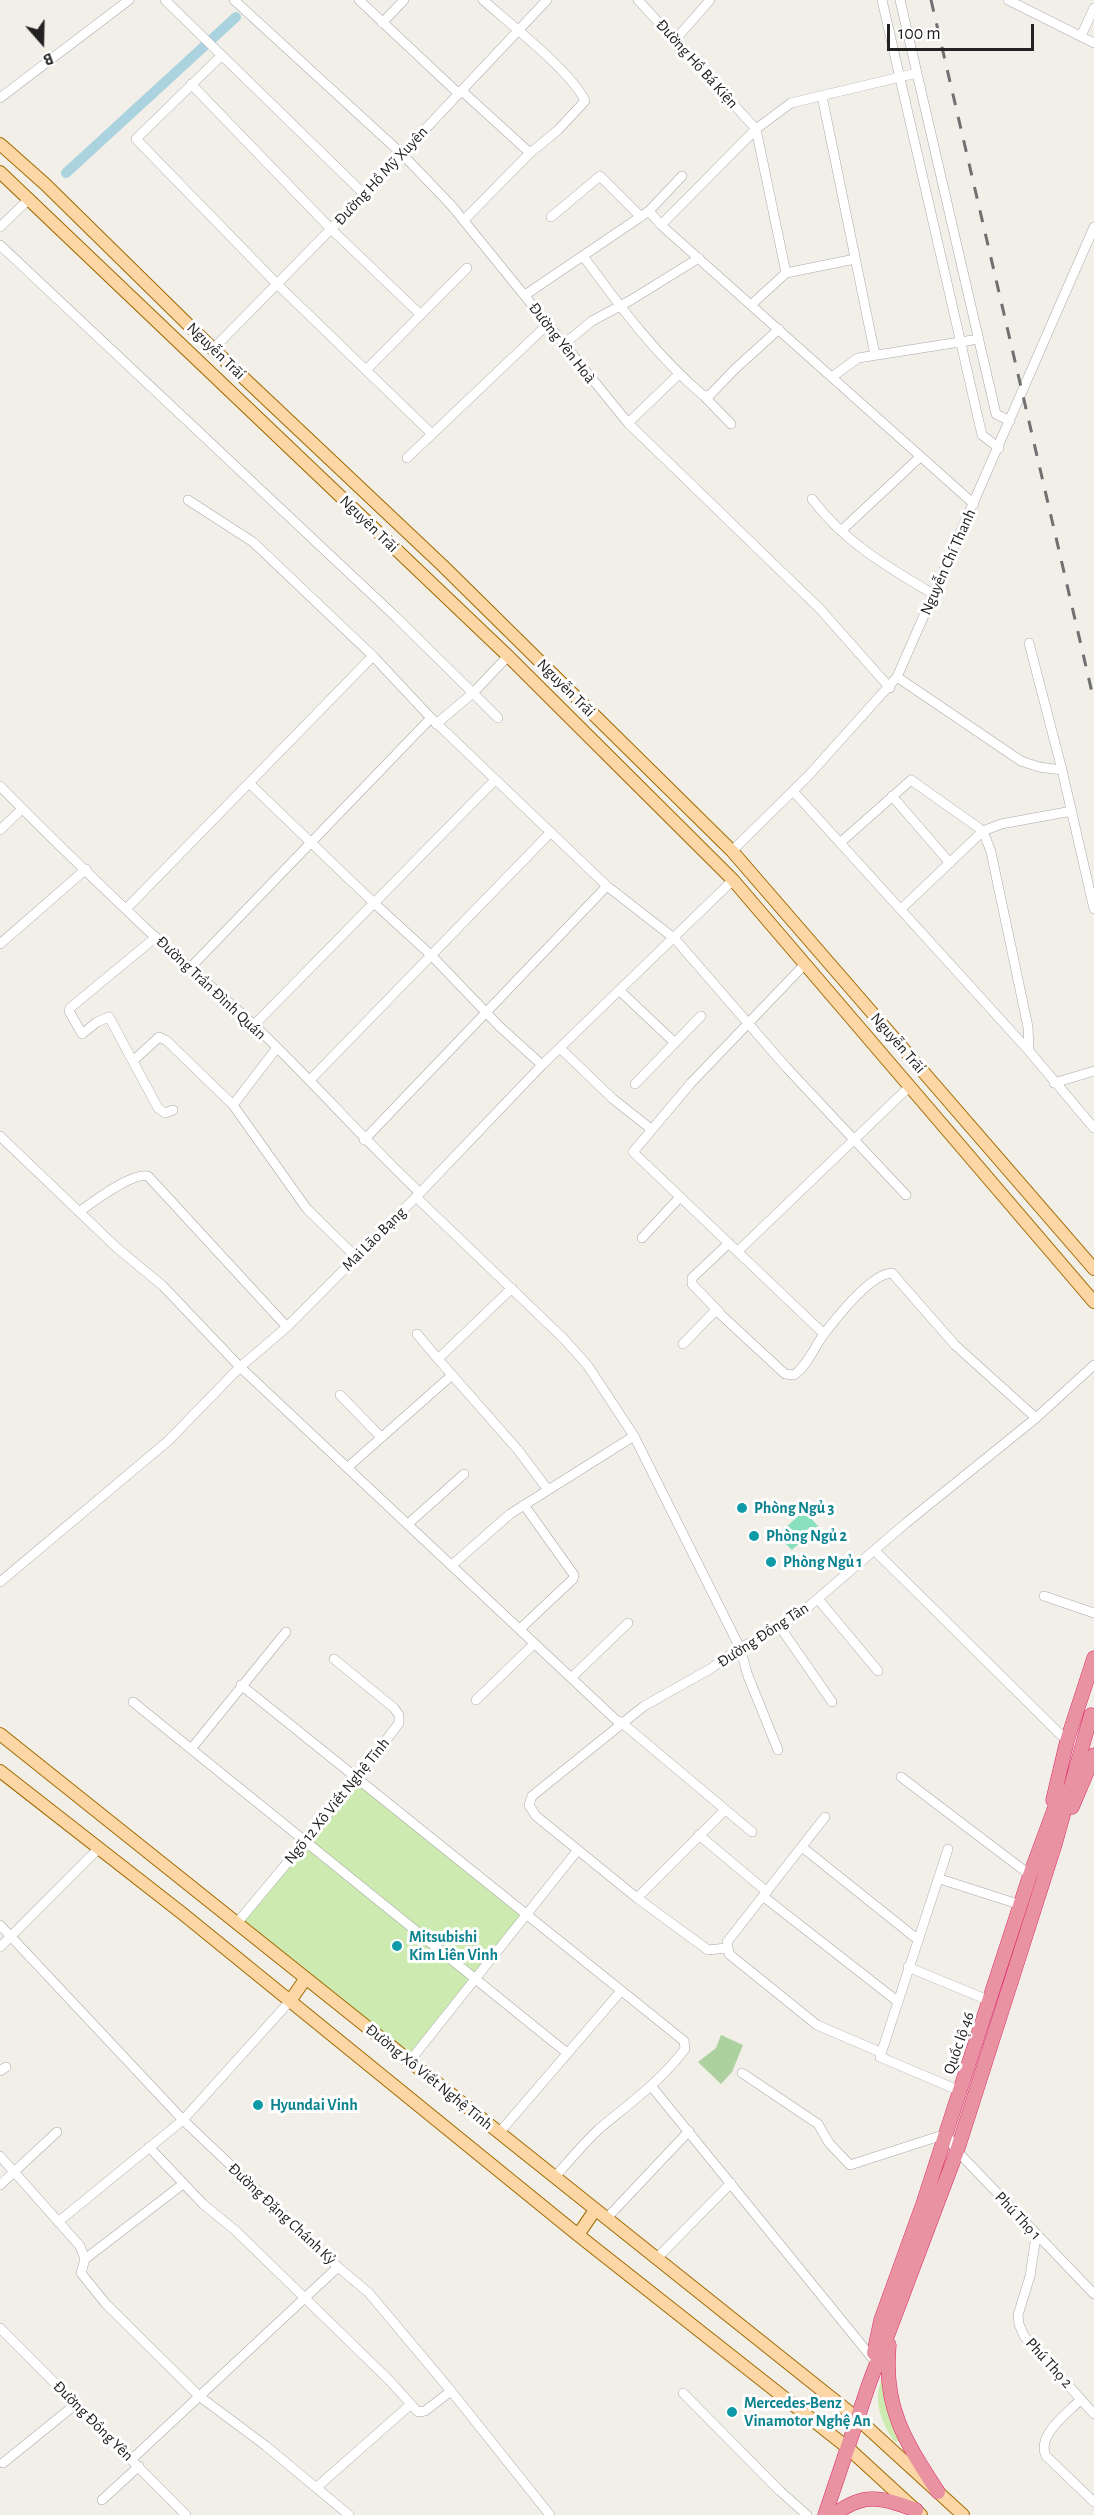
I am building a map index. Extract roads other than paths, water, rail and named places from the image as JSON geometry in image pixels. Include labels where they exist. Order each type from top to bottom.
[{"type":"highway","points":[[1046,1832],[1067,1742],[1094,1658]]},
{"type":"highway","name":"Quốc lộ 46","points":[[825,2515],[869,2384],[957,2151],[1027,1905],[1030,1875],[1092,1710]]},
{"type":"highway","name":"Quốc lộ 46","points":[[869,2384],[881,2319],[923,2204],[990,2001],[1027,1905],[1054,1844],[1092,1710]]},
{"type":"highway","points":[[1054,1844],[1091,1772],[1094,1755]]},
{"type":"highway","points":[[892,2325],[887,2368],[891,2404],[911,2449],[938,2492]]},
{"type":"highway","points":[[834,2515],[854,2502],[871,2498],[884,2499],[918,2513]]},
{"type":"main road","name":"Nguyễn Trãi","points":[[0,144],[45,184],[213,349],[442,565],[732,851],[1094,1269]]},
{"type":"main road","name":"Nguyên Trãi","points":[[0,172],[508,656],[733,880]]},
{"type":"main road","points":[[29,199],[45,184]]},
{"type":"main road","points":[[732,851],[733,880]]},
{"type":"main road","name":"Nguyễn Trãi","points":[[733,880],[1094,1302]]},
{"type":"main road","name":"Đường Xô Viết Nghệ Tĩnh","points":[[0,1734],[858,2419],[963,2515]]},
{"type":"main road","name":"Đường Xô Viết Nghệ Tĩnh","points":[[0,1770],[578,2235],[848,2448],[918,2513]]},
{"type":"main road","points":[[290,2001],[306,1978]]},
{"type":"main road","points":[[578,2235],[595,2210]]},
{"type":"street","points":[[0,98],[129,0]]},
{"type":"street","points":[[165,0],[364,194]]},
{"type":"street","name":"Đường Yên Hoà","points":[[234,0],[246,3],[402,154],[464,220],[628,423],[820,609],[890,687]]},
{"type":"street","points":[[359,0],[382,23],[530,153]]},
{"type":"street","points":[[382,23],[404,0]]},
{"type":"street","points":[[464,220],[585,101],[568,78],[483,0]]},
{"type":"street","name":"Đường Hồ Mỹ Xuyên","points":[[213,349],[331,229],[547,0]]},
{"type":"street","name":"Đường Hồ Bá Kiện","points":[[638,0],[756,129]]},
{"type":"street","points":[[675,40],[710,0]]},
{"type":"street","points":[[882,0],[982,435],[999,448]]},
{"type":"street","points":[[900,0],[996,414],[1010,421]]},
{"type":"street","points":[[1008,0],[1026,4],[1094,43]]},
{"type":"street","points":[[1081,36],[1094,8]]},
{"type":"street","points":[[221,56],[136,139],[277,284],[432,434]]},
{"type":"street","points":[[661,225],[756,129],[791,103],[917,73]]},
{"type":"street","points":[[191,84],[331,229],[421,315]]},
{"type":"street","points":[[822,96],[875,354]]},
{"type":"street","points":[[756,129],[786,273]]},
{"type":"street","points":[[551,217],[600,176],[699,258],[974,504]]},
{"type":"street","points":[[525,295],[645,214],[682,176]]},
{"type":"street","points":[[0,227],[29,199]]},
{"type":"street","name":"Nguyễn Chí Thanh","points":[[732,851],[793,791],[897,677],[935,595],[1094,227]]},
{"type":"street","points":[[0,245],[498,717]]},
{"type":"street","points":[[583,256],[619,306],[679,375],[704,396],[731,424]]},
{"type":"street","points":[[564,344],[592,321],[699,258]]},
{"type":"street","points":[[752,305],[786,273],[855,259]]},
{"type":"street","points":[[366,370],[467,268]]},
{"type":"street","points":[[408,458],[548,324]]},
{"type":"street","points":[[704,396],[710,395],[779,329]]},
{"type":"street","points":[[832,377],[858,358],[979,339]]},
{"type":"street","points":[[628,423],[679,375]]},
{"type":"street","points":[[841,531],[920,457]]},
{"type":"street","points":[[812,499],[824,516],[881,564],[935,595]]},
{"type":"street","points":[[188,500],[253,542],[373,656],[433,721],[607,886],[675,939],[786,1067],[906,1195]]},
{"type":"street","points":[[1029,643],[1062,770],[1094,909]]},
{"type":"street","points":[[126,909],[373,656]]},
{"type":"street","points":[[190,968],[310,842],[433,721],[472,693],[508,656]]},
{"type":"street","points":[[897,677],[1021,761],[1039,767],[1062,770]]},
{"type":"street","points":[[254,1025],[495,780]]},
{"type":"street","points":[[841,842],[907,781],[914,780],[983,831],[991,852],[1028,1027],[1029,1051]]},
{"type":"street","points":[[249,783],[432,956],[499,1026],[542,1065]]},
{"type":"street","name":"Đường Trần Đình Quán","points":[[0,786],[126,909],[254,1025],[310,1080],[364,1140],[580,1357],[634,1436],[740,1648],[748,1676],[778,1750]]},
{"type":"street","points":[[793,791],[1029,1051],[1094,1128]]},
{"type":"street","points":[[892,796],[950,863]]},
{"type":"street","points":[[0,830],[22,809]]},
{"type":"street","points":[[901,909],[983,831],[1001,824],[1072,811]]},
{"type":"street","points":[[310,1080],[551,832]]},
{"type":"street","points":[[0,944],[86,869]]},
{"type":"street","name":"Mai Lão Bạng","points":[[0,1582],[168,1441],[240,1366],[287,1327],[418,1195],[542,1065],[675,939],[733,880]]},
{"type":"street","points":[[364,1140],[607,886]]},
{"type":"street","points":[[156,937],[69,1011],[82,1034],[97,1022],[109,1017],[158,1108],[165,1113],[173,1110]]},
{"type":"street","points":[[805,964],[748,1022],[651,1129],[634,1149],[634,1155],[824,1334]]},
{"type":"street","points":[[620,991],[675,1043]]},
{"type":"street","points":[[635,1084],[701,1016]]},
{"type":"street","points":[[133,1061],[159,1037],[166,1041],[233,1105],[307,1209],[356,1257]]},
{"type":"street","points":[[560,1048],[614,1099],[651,1129]]},
{"type":"street","points":[[233,1105],[276,1049]]},
{"type":"street","points":[[1054,1083],[1094,1071]]},
{"type":"street","points":[[738,1251],[910,1086]]},
{"type":"street","points":[[0,1136],[117,1248],[164,1286],[240,1366],[616,1720],[752,1832]]},
{"type":"street","points":[[79,1212],[113,1189],[142,1175],[148,1176],[287,1327]]},
{"type":"street","points":[[642,1239],[680,1197]]},
{"type":"street","points":[[729,1243],[692,1278],[692,1284],[789,1376],[798,1372],[824,1334],[858,1295],[884,1273],[892,1273],[955,1345],[1036,1418]]},
{"type":"street","points":[[438,1359],[512,1288]]},
{"type":"street","points":[[683,1344],[713,1313],[720,1313]]},
{"type":"street","points":[[417,1334],[518,1450],[548,1491]]},
{"type":"street","name":"Đường Đồng Tân","points":[[577,1851],[531,1809],[529,1801],[532,1796],[621,1722],[654,1699],[780,1627],[818,1599],[1036,1418],[1094,1365]]},
{"type":"street","points":[[348,1467],[452,1375]]},
{"type":"street","points":[[340,1395],[381,1437]]},
{"type":"street","points":[[452,1565],[495,1526],[524,1505],[634,1436]]},
{"type":"street","points":[[408,1524],[464,1473]]},
{"type":"street","points":[[520,1629],[573,1579],[574,1575],[524,1505]]},
{"type":"street","points":[[874,1551],[1067,1742]]},
{"type":"street","points":[[1044,1596],[1094,1613]]},
{"type":"street","points":[[818,1599],[878,1671]]},
{"type":"street","points":[[571,1678],[628,1623]]},
{"type":"street","points":[[780,1627],[832,1702]]},
{"type":"street","points":[[191,1749],[286,1632]]},
{"type":"street","points":[[476,1700],[534,1644]]},
{"type":"street","name":"Ngõ 12 Xô Viết Nghệ Tĩnh","points":[[237,1923],[398,1727],[399,1715],[394,1708],[334,1659]]},
{"type":"street","points":[[241,1685],[678,2035],[686,2045],[672,2066],[652,2087],[597,2131],[554,2178]]},
{"type":"street","points":[[133,1702],[304,1842],[476,1977],[567,2053]]},
{"type":"street","points":[[901,1778],[1030,1875]]},
{"type":"street","points":[[637,1898],[725,1810]]},
{"type":"street","points":[[825,1817],[727,1942],[726,1948],[729,1954],[818,2025],[880,2052]]},
{"type":"street","points":[[699,1835],[765,1895],[897,2001]]},
{"type":"street","points":[[802,1847],[917,1939]]},
{"type":"street","points":[[0,1947],[99,1848]]},
{"type":"street","points":[[948,1849],[940,1879],[917,1939],[880,2052],[881,2058],[960,2091]]},
{"type":"street","points":[[409,2062],[577,1851],[708,1950],[726,1948]]},
{"type":"street","points":[[940,1879],[1027,1905]]},
{"type":"street","name":"Đường Đặng Chánh Kỷ","points":[[0,1925],[183,2120],[338,2267],[369,2293],[452,2391],[550,2515]]},
{"type":"street","points":[[908,1967],[990,2001]]},
{"type":"street","points":[[499,2133],[621,1990]]},
{"type":"street","points":[[58,2222],[183,2120],[290,2001]]},
{"type":"street","points":[[742,2073],[818,2124],[829,2143],[850,2165],[946,2134]]},
{"type":"street","points":[[652,2087],[873,2359]]},
{"type":"street","points":[[606,2219],[689,2131]]},
{"type":"street","points":[[0,2185],[57,2132]]},
{"type":"street","name":"Phú Thọ 1","points":[[946,2134],[957,2151],[1094,2294]]},
{"type":"street","points":[[149,2147],[183,2184],[390,2381],[410,2405],[421,2412],[452,2391]]},
{"type":"street","points":[[0,2156],[80,2246],[85,2259]]},
{"type":"street","points":[[183,2184],[85,2259],[81,2273],[96,2293],[199,2396],[267,2446],[349,2515]]},
{"type":"street","points":[[656,2259],[705,2207],[731,2184]]},
{"type":"street","name":"Phú Thọ 2","points":[[1036,2236],[1030,2276],[1018,2314],[1019,2324],[1024,2336],[1094,2414]]},
{"type":"street","points":[[102,2500],[199,2396],[338,2267]]},
{"type":"street","name":"Đường Đồng Yên","points":[[0,2328],[186,2515]]},
{"type":"street","points":[[683,2393],[780,2491],[807,2515]]},
{"type":"street","points":[[1081,2399],[1049,2433],[1043,2448],[1046,2456],[1094,2502]]},
{"type":"street","points":[[3,2463],[76,2404]]},
{"type":"street","points":[[317,2487],[410,2405]]},
{"type":"waterway","points":[[66,173],[236,17]]},
{"type":"railway","points":[[931,0],[1094,701]]},
{"type":"place","name":"Phòng Ngủ 3","points":[[742,1508]]},
{"type":"place","name":"Phòng Ngủ 2","points":[[754,1536]]},
{"type":"place","name":"Phòng Ngủ 1","points":[[771,1562]]},
{"type":"place","name":"Mitsubishi Kim Liên Vinh","points":[[397,1946]]},
{"type":"place","name":"Hyundai Vinh","points":[[258,2105]]},
{"type":"place","name":"Mercedes-Benz Vinamotor Nghệ An","points":[[732,2412]]}]
